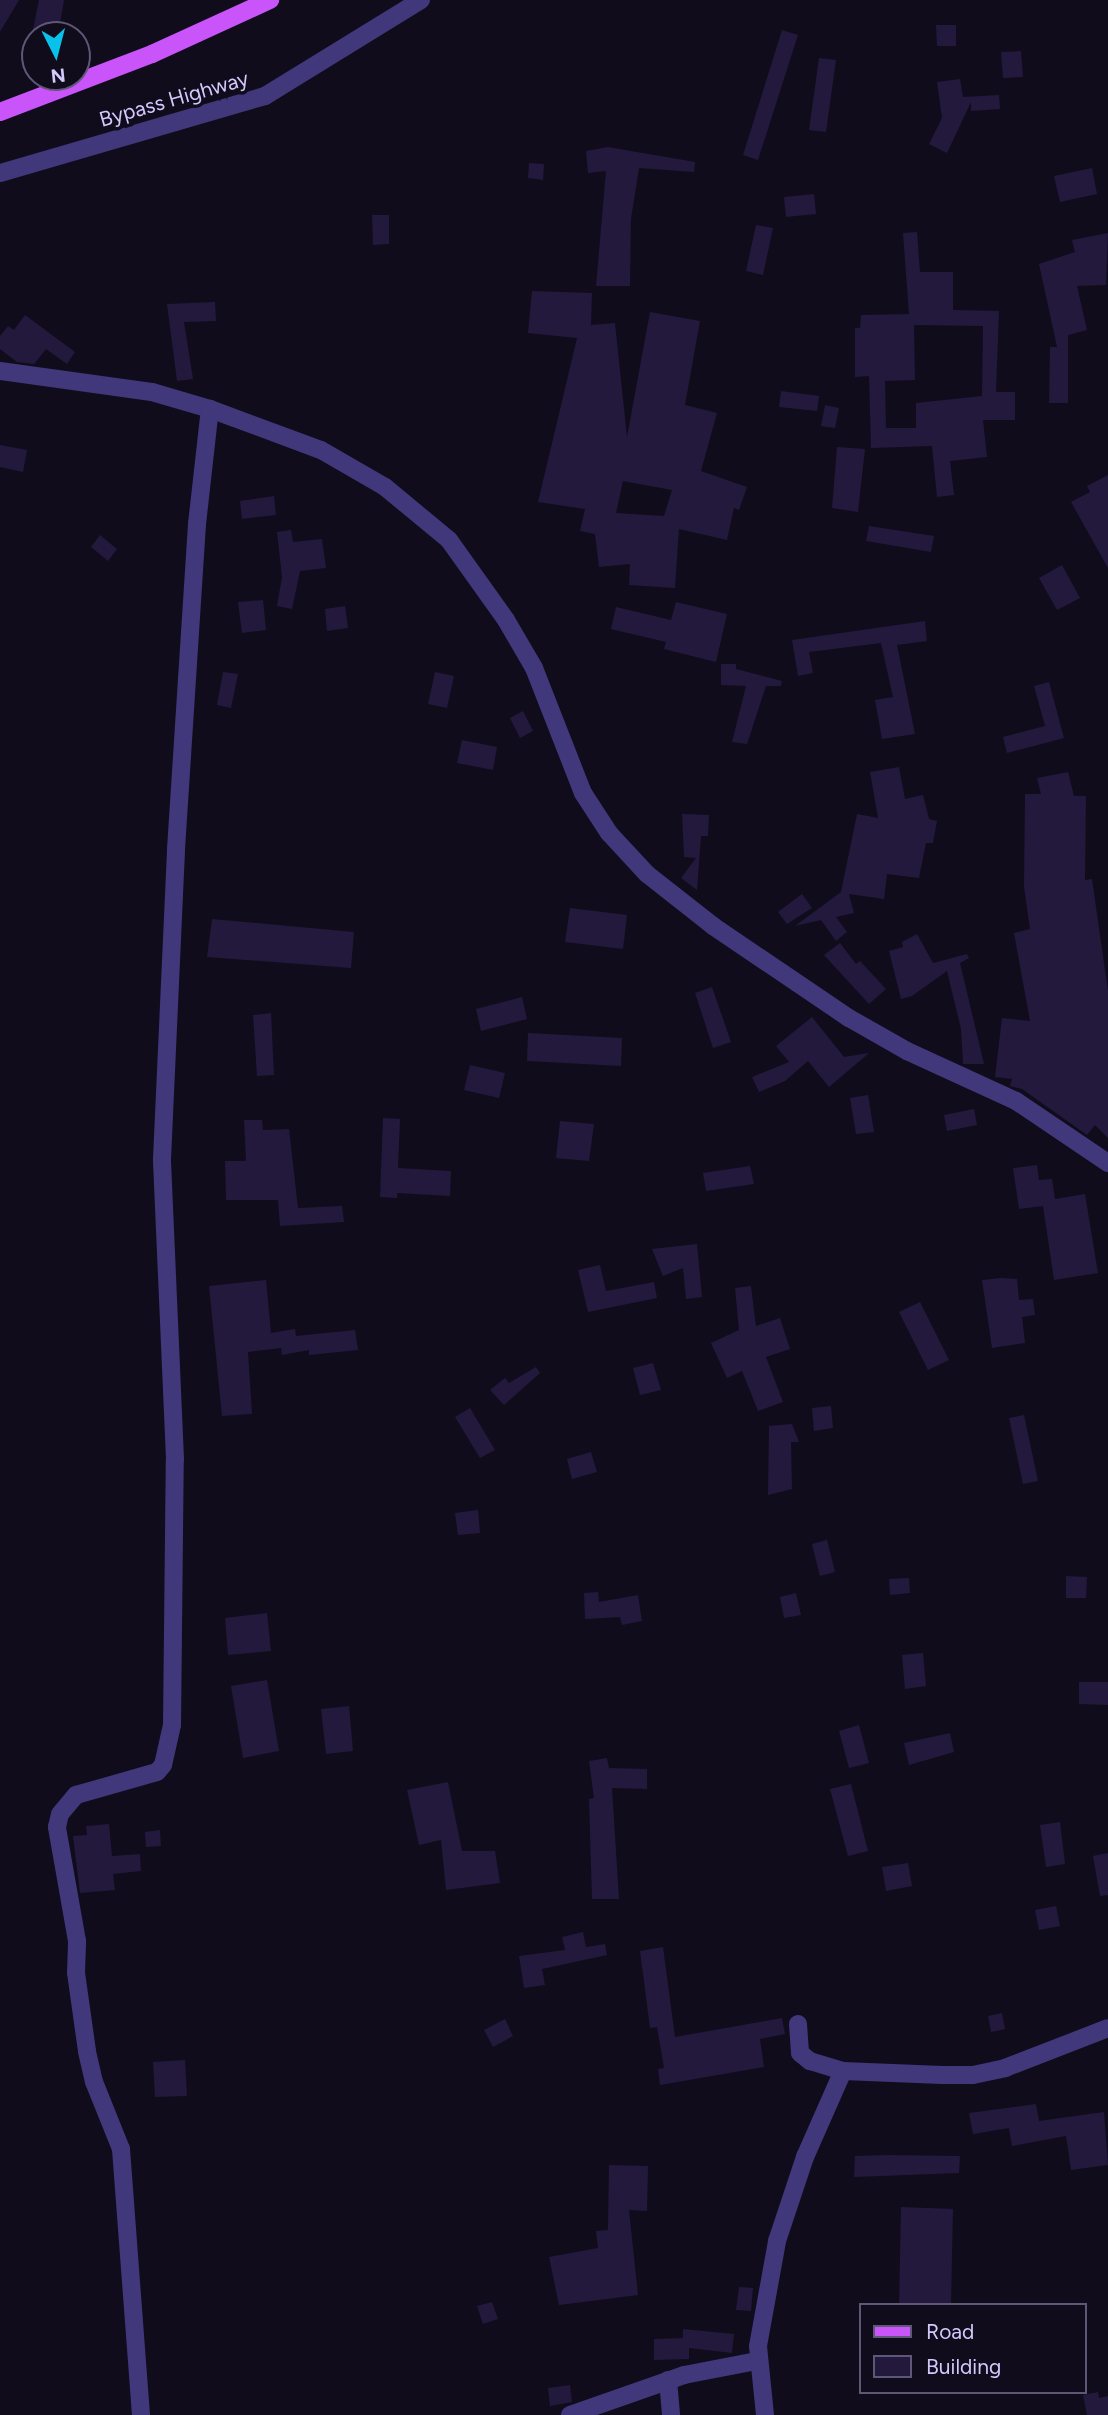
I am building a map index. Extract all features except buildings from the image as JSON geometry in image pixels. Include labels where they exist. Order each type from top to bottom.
[{"type":"main road","name":"Bypass Highway","points":[[0,112],[152,54],[270,0]]},
{"type":"street","name":"Bypass Highway","points":[[0,173],[265,96],[421,0]]},
{"type":"street","points":[[0,371],[152,392],[210,409],[321,450],[384,487],[449,540],[506,620],[534,668],[583,793],[609,833],[647,874],[713,926],[849,1018],[907,1051],[1016,1101],[1108,1163]]},
{"type":"street","points":[[141,2415],[121,2149],[94,2082],[87,2051],[76,1973],[77,1941],[57,1826],[60,1814],[76,1795],[157,1772],[163,1765],[172,1725],[175,1459],[162,1159],[176,837],[210,409]]},
{"type":"street","points":[[798,2024],[800,2053],[810,2061],[843,2071],[973,2075],[1005,2068],[1108,2028]]},
{"type":"street","points":[[765,2415],[757,2361],[777,2241],[805,2157],[843,2071]]},
{"type":"street","points":[[570,2415],[635,2396],[668,2380],[757,2361]]},
{"type":"street","points":[[668,2380],[671,2415]]}]
